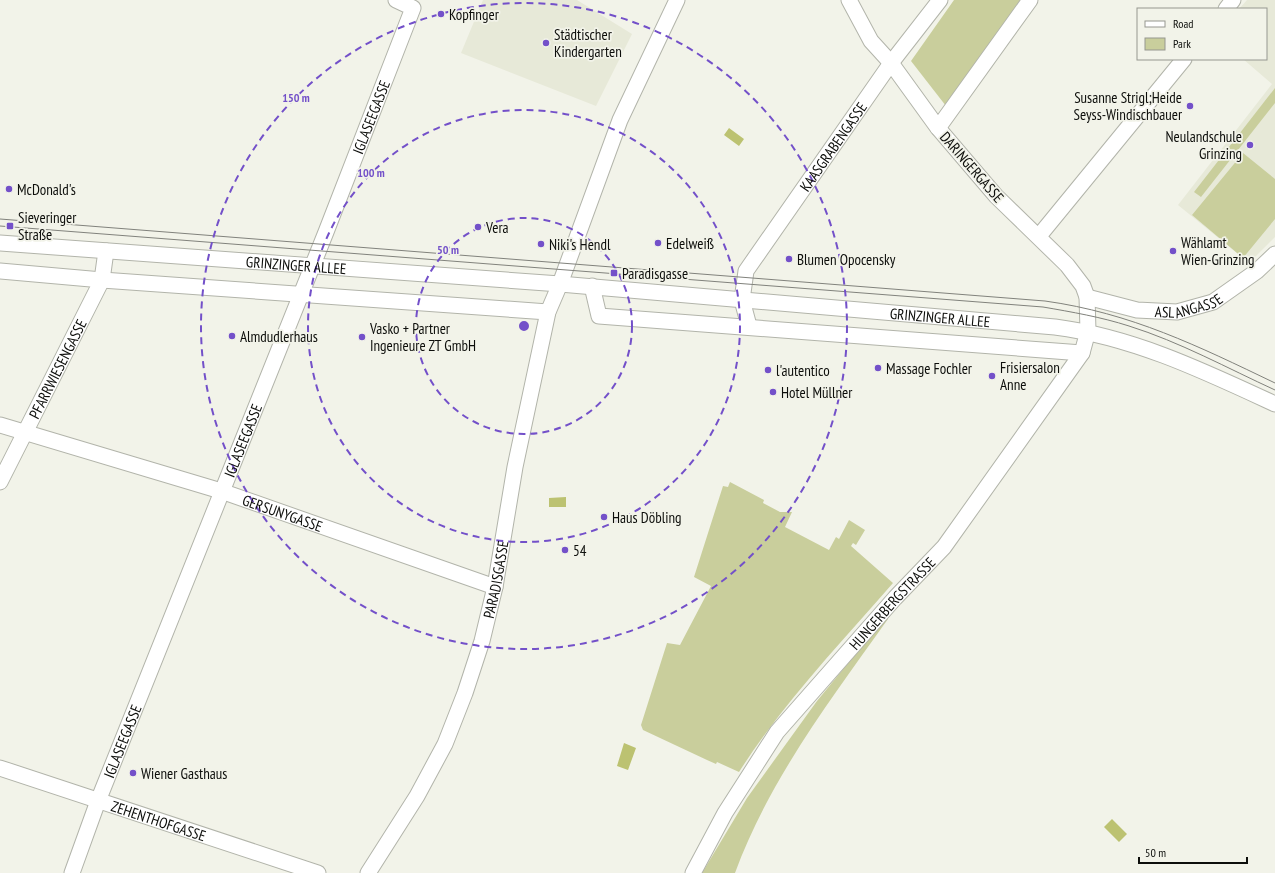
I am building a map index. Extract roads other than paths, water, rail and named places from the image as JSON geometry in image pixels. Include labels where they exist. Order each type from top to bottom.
[{"type":"street","name":"IGLASEEGASSE","points":[[72,873],[98,801],[300,293],[312,267],[413,8],[396,0]]},
{"type":"street","name":"PARADISGASSE","points":[[368,873],[417,796],[445,744],[482,641],[495,587],[515,467],[548,312],[560,284],[620,120],[677,0]]},
{"type":"street","name":"DARINGERGASSE","points":[[849,0],[870,40],[891,63],[938,128],[996,196],[1039,236],[1067,265],[1083,286],[1087,297],[1088,331]]},
{"type":"street","name":"KAASGRABENGASSE","points":[[742,300],[746,271],[891,63],[940,0]]},
{"type":"street","points":[[938,128],[1030,0]]},
{"type":"street","points":[[1227,8],[1233,0]]},
{"type":"street","points":[[1039,236],[1183,60]]},
{"type":"street","name":"GRINZINGER ALLEE","points":[[0,243],[312,267],[592,286],[1088,331],[1159,352],[1275,404]]},
{"type":"street","name":"PFARRWIESENGASSE","points":[[0,482],[102,280],[106,251]]},
{"type":"street","name":"ASLANGASSE","points":[[1087,297],[1137,310],[1177,312],[1213,302],[1257,271],[1275,254]]},
{"type":"street","name":"GRINZINGER ALLEE","points":[[0,271],[102,280],[300,293],[548,312]]},
{"type":"street","name":"GRINZINGER ALLEE","points":[[592,286],[599,316],[742,328],[749,326],[1082,353]]},
{"type":"street","points":[[742,300],[749,326]]},
{"type":"street","name":"HUNGERBERGSTRASSE","points":[[693,873],[725,813],[777,732],[895,598],[944,547],[1082,353],[1088,331]]},
{"type":"street","name":"GERSUNYGASSE","points":[[0,426],[26,432],[221,491],[495,587]]},
{"type":"street","name":"ZEHENTHOFGASSE","points":[[0,768],[318,873]]},
{"type":"tram line","points":[[0,219],[1045,301],[1076,306],[1135,322],[1219,356],[1275,383]]},
{"type":"tram line","points":[[0,226],[1043,307],[1108,320],[1148,332],[1185,347],[1275,390]]},
{"type":"place","name":"Kopfinger","points":[[441,14]]},
{"type":"place","name":"Städtischer Kindergarten","points":[[546,43]]},
{"type":"place","name":"Susanne Strigl;Heide Seyss-Windischbauer","points":[[1190,106]]},
{"type":"place","name":"Neulandschule Grinzing","points":[[1250,145]]},
{"type":"place","name":"McDonald's","points":[[9,189]]},
{"type":"place","name":"Sieveringer Straße","points":[[10,226]]},
{"type":"place","name":"Vera","points":[[478,227]]},
{"type":"place","name":"Edelweiß","points":[[658,243]]},
{"type":"place","name":"Niki's Hendl","points":[[541,244]]},
{"type":"place","name":"Wählamt Wien-Grinzing","points":[[1173,251]]},
{"type":"place","name":"Blumen Opocensky","points":[[789,259]]},
{"type":"place","name":"Paradisgasse","points":[[614,273]]},
{"type":"place","name":"Almdudlerhaus","points":[[232,336]]},
{"type":"place","name":"Vasko + Partner Ingenieure ZT GmbH","points":[[362,337]]},
{"type":"place","name":"Massage Fochler","points":[[878,368]]},
{"type":"place","name":"l'autentico","points":[[768,370]]},
{"type":"place","name":"Frisiersalon Anne","points":[[992,376]]},
{"type":"place","name":"Hotel Müllner","points":[[773,392]]},
{"type":"place","name":"Haus Döbling","points":[[604,517]]},
{"type":"place","name":"54","points":[[565,550]]},
{"type":"place","name":"Wiener Gasthaus","points":[[133,773]]}]
